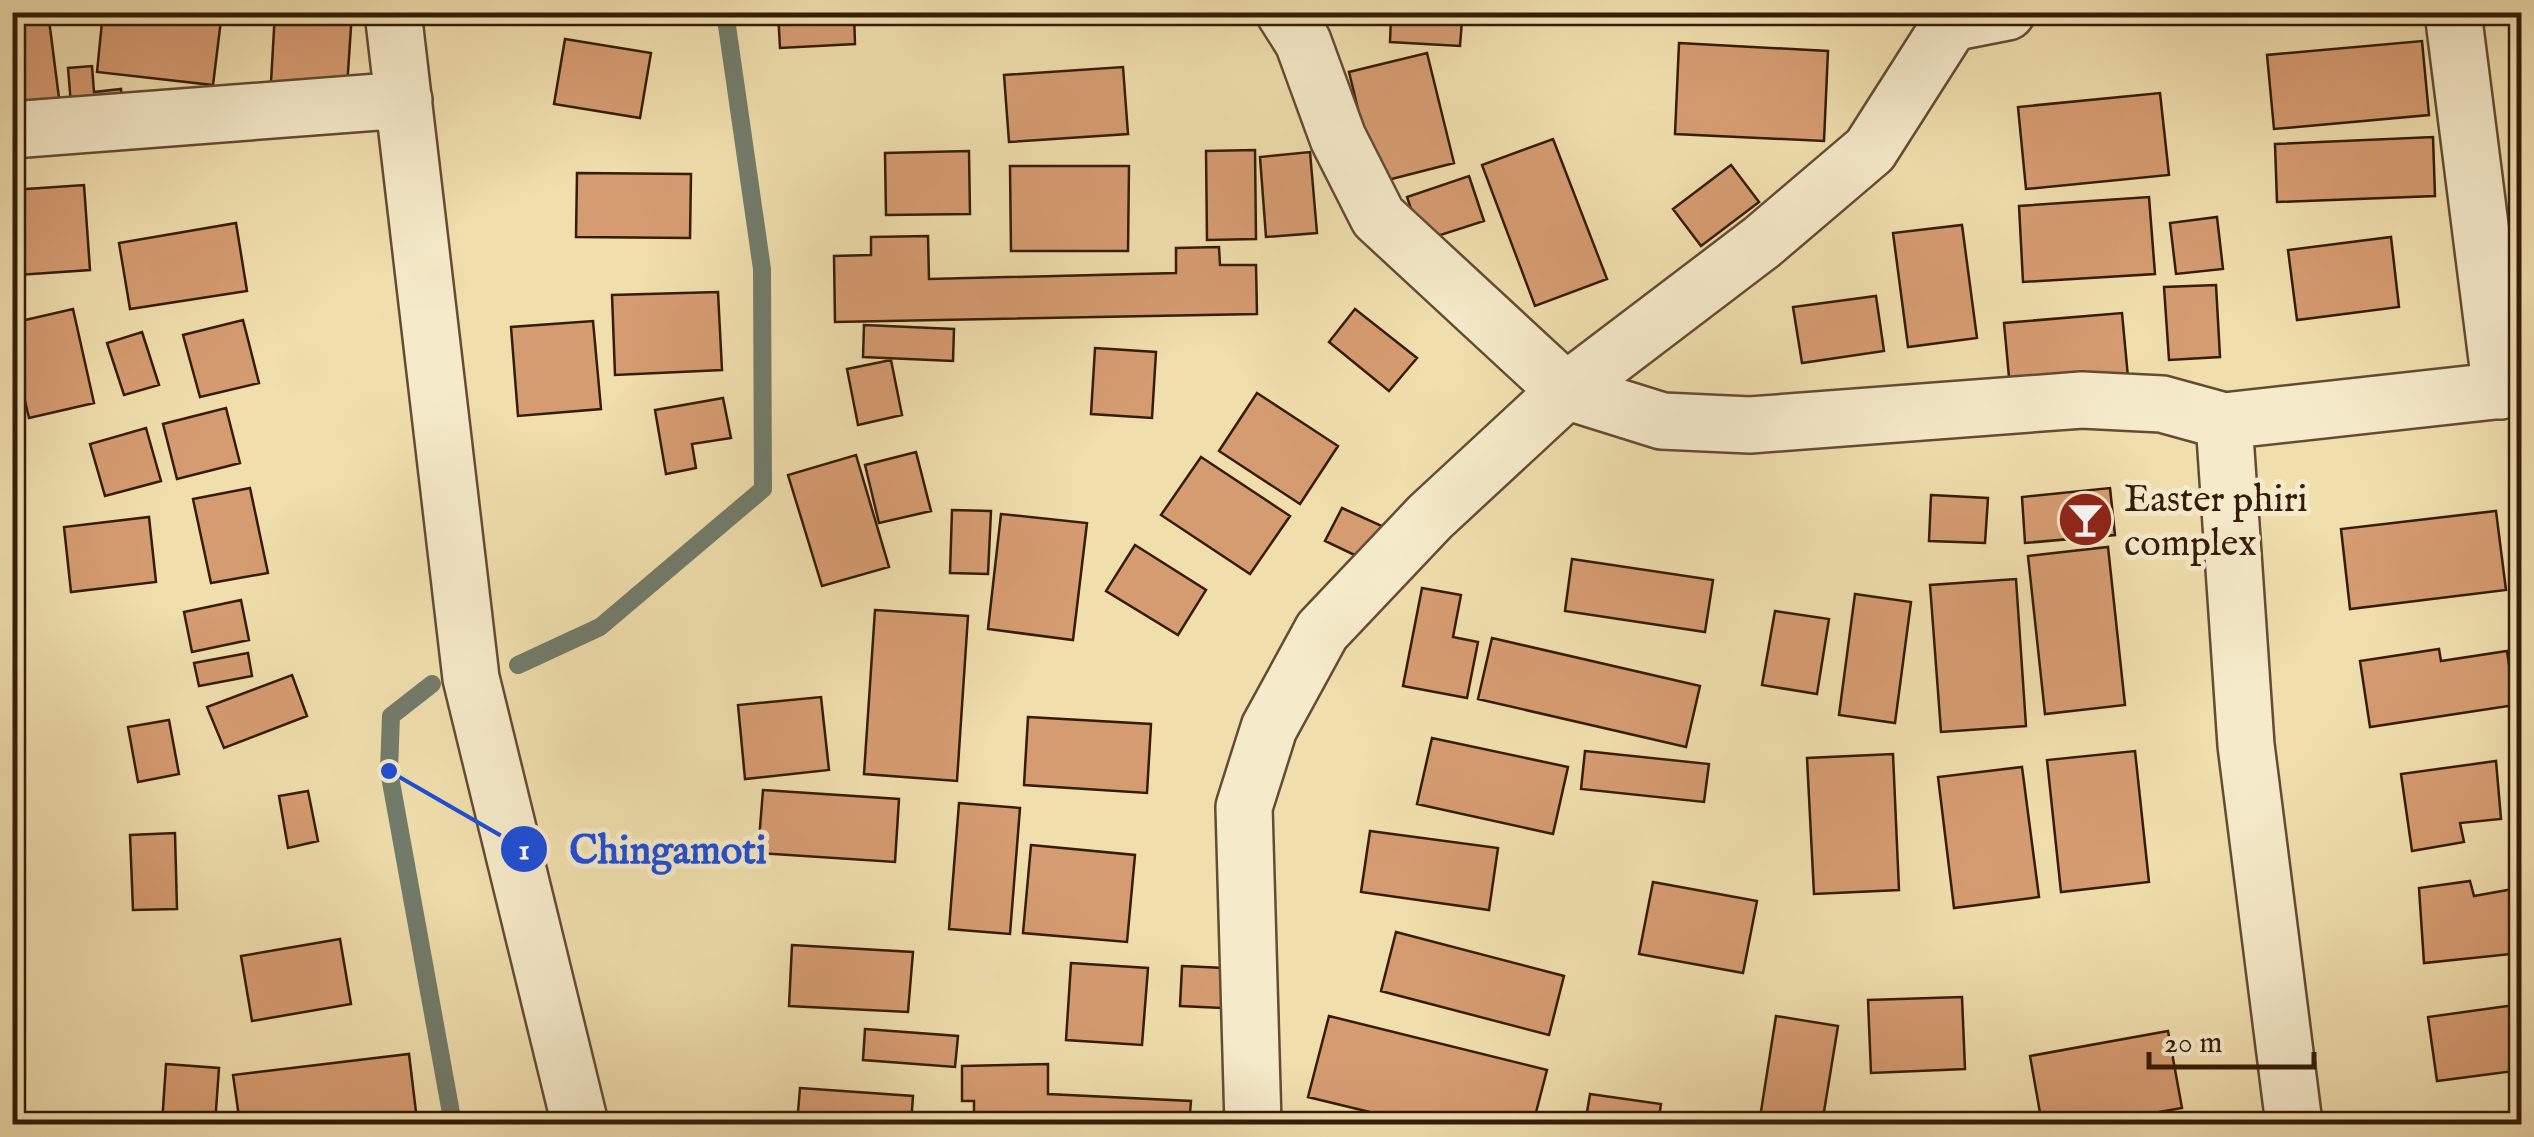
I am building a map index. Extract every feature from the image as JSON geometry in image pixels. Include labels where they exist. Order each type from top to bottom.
[{"type":"street","points":[[393,12],[471,678],[580,1124]]},
{"type":"street","points":[[1284,12],[1303,42],[1338,138],[1378,217],[1566,390],[1662,421],[1750,425],[2082,400],[2162,404],[2224,421],[2511,389],[2453,12]]},
{"type":"street","points":[[1253,1124],[1244,807],[1269,728],[1322,631],[1430,517],[1566,390],[1762,242],[1870,150],[1951,18],[2007,12]]},
{"type":"street","points":[[12,130],[404,100]]},
{"type":"street","points":[[2224,421],[2246,745],[2294,1124]]},
{"type":"building","points":[[12,12],[48,12],[59,98],[12,104]]},
{"type":"building","points":[[103,12],[222,12],[213,85],[97,72]]},
{"type":"building","points":[[275,12],[352,12],[347,87],[271,82]]},
{"type":"building","points":[[778,12],[854,12],[855,44],[780,48]]},
{"type":"building","points":[[874,12],[925,12],[922,24]]},
{"type":"building","points":[[1391,17],[1462,20],[1460,46],[1390,42]]},
{"type":"building","points":[[565,39],[651,53],[640,118],[554,104]]},
{"type":"building","points":[[2422,41],[2429,115],[2274,129],[2267,55]]},
{"type":"building","points":[[1679,43],[1828,51],[1824,141],[1675,134]]},
{"type":"building","points":[[1427,53],[1454,163],[1376,183],[1349,72]]},
{"type":"building","points":[[92,66],[94,92],[121,89],[123,113],[72,117],[68,68]]},
{"type":"building","points":[[1123,67],[1128,134],[1009,142],[1004,75]]},
{"type":"building","points":[[2160,93],[2169,175],[2026,189],[2018,107]]},
{"type":"building","points":[[2516,114],[2522,114],[2522,172],[2517,172]]},
{"type":"building","points":[[2433,137],[2435,196],[2277,202],[2275,144]]},
{"type":"building","points":[[1553,139],[1607,279],[1535,306],[1482,165]]},
{"type":"building","points":[[1255,150],[1256,239],[1207,240],[1206,151]]},
{"type":"building","points":[[969,151],[970,214],[886,215],[885,153]]},
{"type":"building","points":[[1310,152],[1317,233],[1266,237],[1260,157]]},
{"type":"building","points":[[1731,165],[1759,202],[1701,246],[1673,209]]},
{"type":"building","points":[[1010,166],[1129,166],[1128,251],[1011,251]]},
{"type":"building","points":[[577,173],[691,174],[690,238],[576,237]]},
{"type":"building","points":[[1469,176],[1484,221],[1422,241],[1407,197]]},
{"type":"building","points":[[84,185],[90,270],[18,275],[12,190]]},
{"type":"building","points":[[2149,197],[2155,274],[2023,282],[2019,206]]},
{"type":"building","points":[[2217,217],[2223,269],[2176,274],[2170,223]]},
{"type":"building","points":[[236,223],[247,291],[130,309],[119,243]]},
{"type":"building","points":[[1962,225],[1977,338],[1908,347],[1893,233]]},
{"type":"building","points":[[928,236],[929,279],[1176,273],[1176,248],[1219,247],[1220,265],[1256,265],[1257,314],[835,322],[834,256],[871,255],[871,237]]},
{"type":"building","points":[[2391,237],[2399,307],[2297,320],[2288,250]]},
{"type":"building","points":[[2216,285],[2220,357],[2169,360],[2164,287]]},
{"type":"building","points":[[718,292],[722,370],[615,375],[612,295]]},
{"type":"building","points":[[1876,296],[1884,351],[1802,363],[1793,307]]},
{"type":"building","points":[[73,309],[94,403],[29,418],[12,345],[12,323]]},
{"type":"building","points":[[1355,309],[1417,358],[1389,391],[1329,342]]},
{"type":"building","points":[[2122,313],[2128,377],[2010,388],[2004,323]]},
{"type":"building","points":[[243,320],[259,383],[200,397],[183,335]]},
{"type":"building","points":[[593,321],[601,409],[518,416],[511,327]]},
{"type":"building","points":[[864,325],[954,329],[953,361],[863,357]]},
{"type":"building","points":[[142,332],[159,385],[124,395],[107,343]]},
{"type":"building","points":[[1095,348],[1156,352],[1152,418],[1091,414]]},
{"type":"building","points":[[891,360],[902,415],[858,425],[847,369]]},
{"type":"building","points":[[1257,393],[1338,446],[1300,504],[1219,451]]},
{"type":"building","points":[[723,398],[731,438],[692,444],[696,468],[666,474],[655,410]]},
{"type":"building","points":[[226,408],[240,463],[177,479],[163,424]]},
{"type":"building","points":[[146,428],[161,481],[105,496],[90,444]]},
{"type":"building","points":[[916,452],[931,511],[879,523],[865,465]]},
{"type":"building","points":[[856,455],[889,567],[822,586],[788,475]]},
{"type":"building","points":[[1201,457],[1290,516],[1250,574],[1161,515]]},
{"type":"building","points":[[250,488],[268,573],[211,583],[193,499]]},
{"type":"building","points":[[2110,488],[2115,535],[2025,543],[2022,497]]},
{"type":"building","points":[[1931,495],[1988,498],[1985,543],[1929,541]]},
{"type":"building","points":[[1342,508],[1382,526],[1365,560],[1325,541]]},
{"type":"building","points":[[952,510],[991,511],[988,574],[950,573]]},
{"type":"building","points":[[2496,511],[2506,590],[2350,609],[2341,529]]},
{"type":"building","points":[[1001,514],[1087,523],[1073,640],[988,629]]},
{"type":"building","points":[[149,517],[156,582],[71,592],[64,527]]},
{"type":"building","points":[[1135,545],[1206,590],[1178,635],[1106,591]]},
{"type":"building","points":[[2108,547],[2125,705],[2045,714],[2028,556]]},
{"type":"building","points":[[1572,559],[1713,580],[1705,632],[1565,611]]},
{"type":"building","points":[[2016,579],[2026,726],[1941,732],[1930,585]]},
{"type":"building","points":[[1422,588],[1461,595],[1453,637],[1478,642],[1467,698],[1403,686]]},
{"type":"building","points":[[1855,594],[1911,602],[1895,723],[1839,715]]},
{"type":"building","points":[[241,600],[249,640],[192,652],[184,612]]},
{"type":"building","points":[[875,610],[968,616],[957,781],[864,774]]},
{"type":"building","points":[[1775,611],[1829,619],[1817,694],[1762,685]]},
{"type":"building","points":[[1492,638],[1700,686],[1686,747],[1478,699]]},
{"type":"building","points":[[2439,649],[2441,661],[2507,651],[2515,705],[2370,727],[2360,661]]},
{"type":"building","points":[[248,653],[252,676],[199,686],[194,663]]},
{"type":"building","points":[[292,675],[307,716],[224,748],[207,707]]},
{"type":"building","points":[[821,697],[829,770],[745,779],[738,705]]},
{"type":"building","points":[[1028,717],[1151,724],[1147,793],[1024,785]]},
{"type":"building","points":[[169,720],[179,774],[138,782],[128,727]]},
{"type":"building","points":[[1432,738],[1568,767],[1553,834],[1417,804]]},
{"type":"building","points":[[1585,751],[1709,764],[1704,802],[1581,789]]},
{"type":"building","points":[[2135,751],[2149,882],[2061,892],[2047,760]]},
{"type":"building","points":[[1893,754],[1899,890],[1814,894],[1807,758]]},
{"type":"building","points":[[2496,761],[2501,819],[2460,823],[2464,842],[2412,851],[2401,774]]},
{"type":"building","points":[[2022,767],[2039,897],[1954,908],[1938,777]]},
{"type":"building","points":[[763,790],[899,799],[895,862],[758,853]]},
{"type":"building","points":[[308,791],[318,841],[288,848],[279,796]]},
{"type":"building","points":[[959,803],[1020,808],[1010,934],[949,929]]},
{"type":"building","points":[[1370,831],[1498,848],[1489,910],[1361,892]]},
{"type":"building","points":[[175,833],[177,909],[133,910],[130,835]]},
{"type":"building","points":[[1031,845],[1135,855],[1127,942],[1023,933]]},
{"type":"building","points":[[2470,881],[2474,896],[2513,889],[2521,953],[2424,963],[2419,888]]},
{"type":"building","points":[[1653,882],[1757,901],[1743,973],[1639,954]]},
{"type":"building","points":[[1396,932],[1564,976],[1549,1035],[1381,991]]},
{"type":"building","points":[[340,939],[351,1004],[252,1021],[241,956]]},
{"type":"building","points":[[792,945],[913,952],[908,1012],[789,1006]]},
{"type":"building","points":[[1071,963],[1148,968],[1142,1045],[1066,1040]]},
{"type":"building","points":[[1182,966],[1224,968],[1222,1008],[1180,1006]]},
{"type":"building","points":[[1962,997],[1965,1069],[1871,1073],[1868,1000]]},
{"type":"building","points":[[2522,1004],[2522,1070],[2437,1081],[2428,1017]]},
{"type":"building","points":[[1329,1016],[1547,1070],[1533,1124],[1419,1124],[1308,1097]]},
{"type":"building","points":[[1776,1016],[1838,1026],[1822,1124],[1759,1124]]},
{"type":"building","points":[[865,1029],[958,1036],[955,1067],[863,1060]]},
{"type":"building","points":[[2168,1031],[2182,1108],[2090,1124],[2042,1124],[2030,1056]]},
{"type":"building","points":[[409,1054],[416,1112],[309,1124],[240,1124],[233,1075]]},
{"type":"building","points":[[166,1064],[219,1068],[215,1124],[162,1124]]},
{"type":"building","points":[[1048,1064],[1048,1094],[1191,1101],[1189,1124],[974,1124],[974,1101],[962,1101],[962,1066]]},
{"type":"building","points":[[800,1088],[913,1096],[911,1124],[797,1124]]},
{"type":"building","points":[[1590,1094],[1661,1104],[1658,1124],[1585,1124]]},
{"type":"building","points":[[1675,1122],[1728,1124],[1675,1124]]},
{"type":"waterway","points":[[518,665],[600,627],[763,489],[762,269],[725,12]]},
{"type":"waterway","points":[[432,684],[391,716],[389,771],[453,1124]]},
{"type":"place","name":"Easter phiri complex","points":[[2085,520]]},
{"type":"place","name":"Chingamoti","points":[[389,771]]}]
